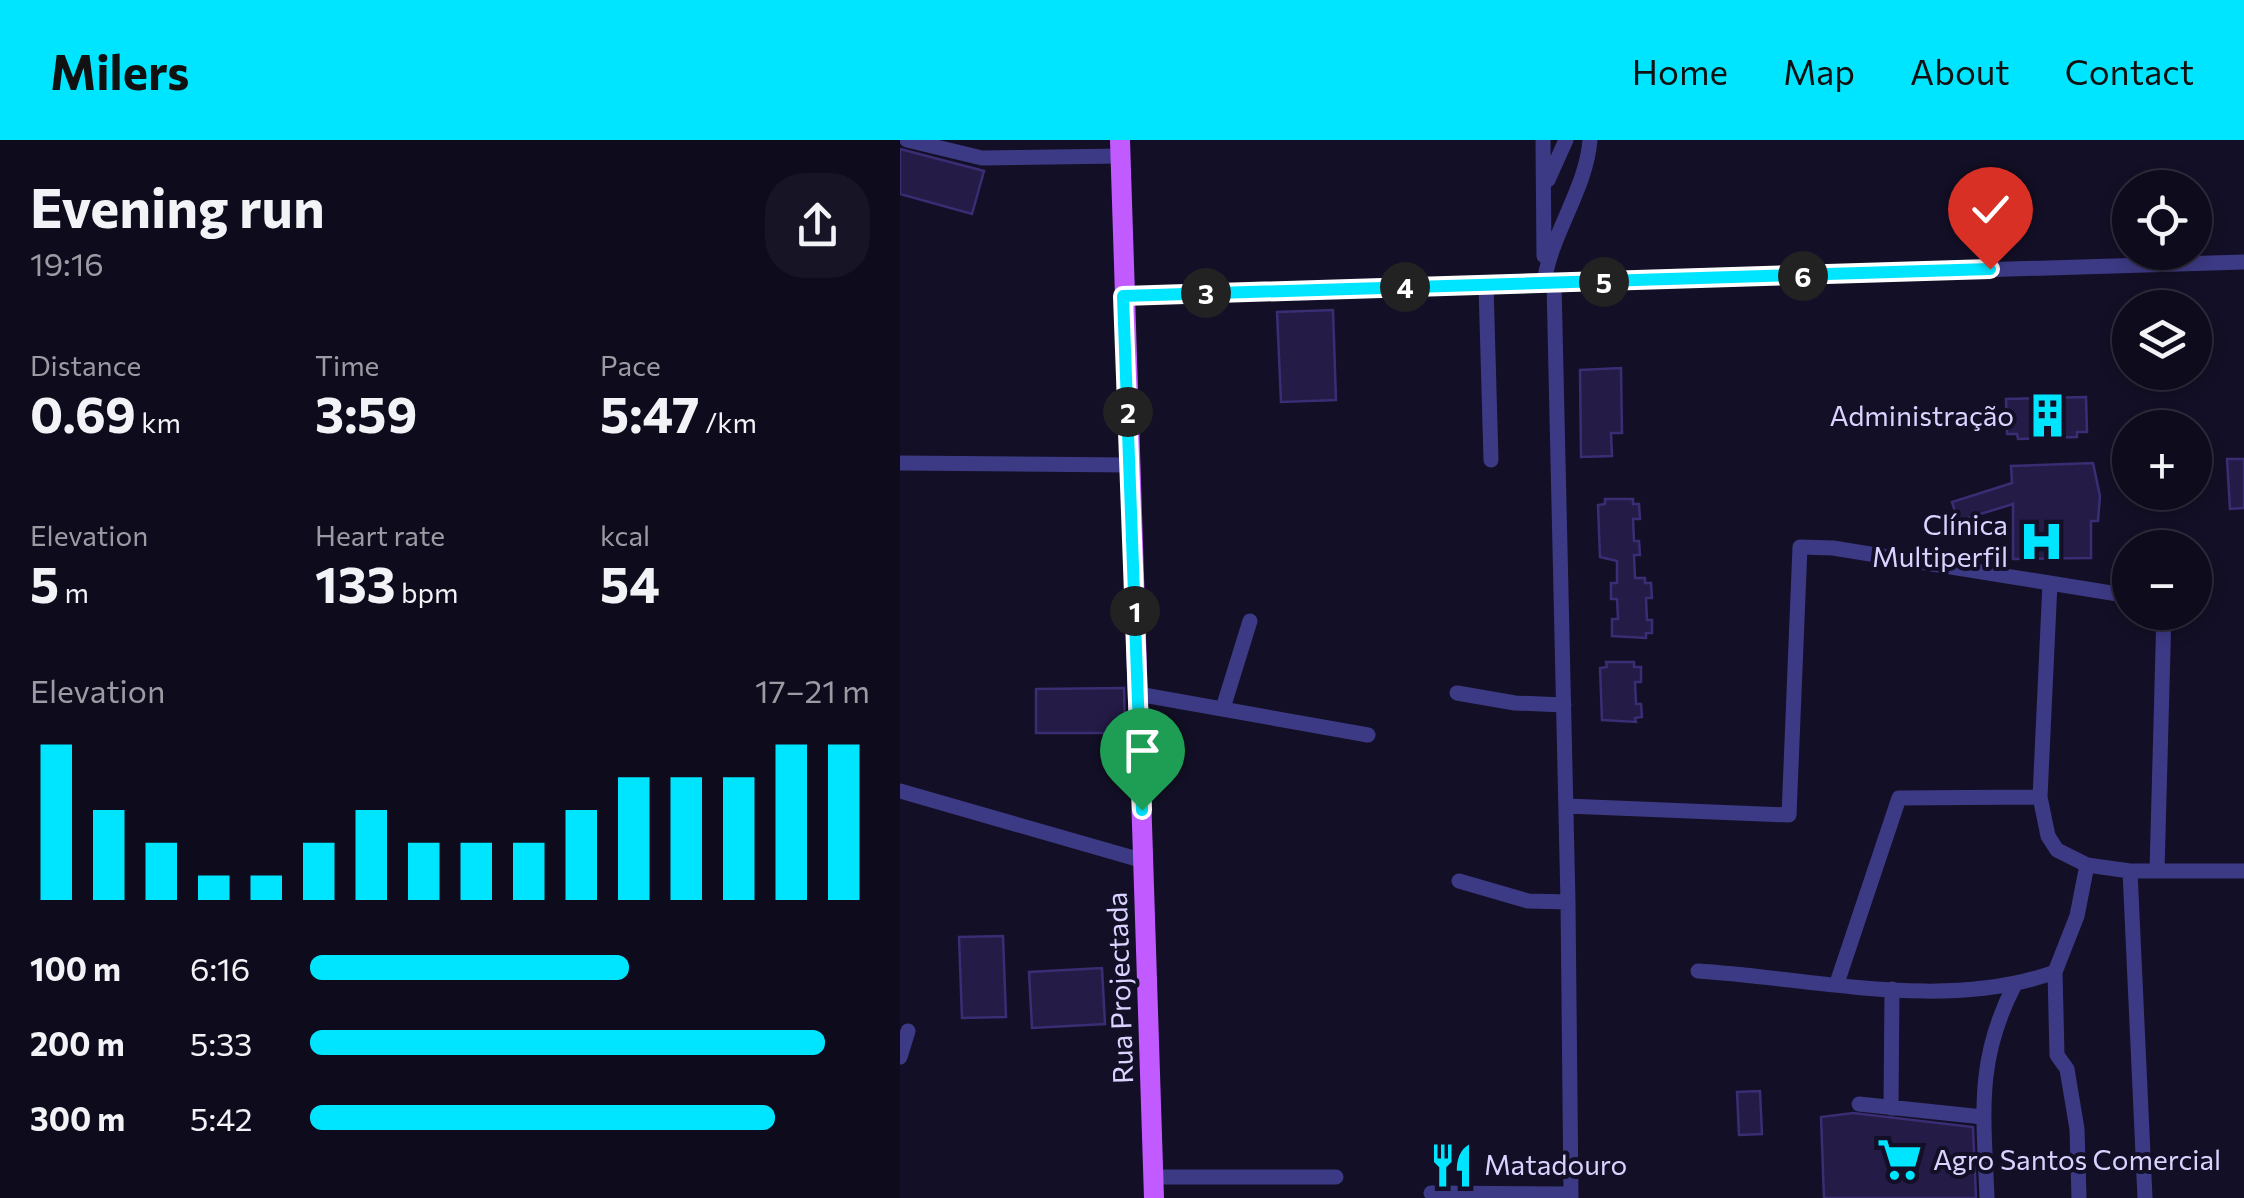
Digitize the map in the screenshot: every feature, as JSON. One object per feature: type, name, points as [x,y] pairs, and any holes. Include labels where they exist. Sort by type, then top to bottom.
[{"type":"main road","name":"Rua Projectada","points":[[1121,148],[1154,1187]]},
{"type":"street","points":[[907,140],[982,158],[1121,148]]},
{"type":"street","points":[[1543,140],[1549,283]]},
{"type":"street","points":[[1544,203],[1552,166],[1566,140]]},
{"type":"street","points":[[1431,1193],[1571,1196],[1564,705],[1548,256],[1582,176],[1591,140]]},
{"type":"street","points":[[1123,296],[2244,262]]},
{"type":"street","points":[[1486,285],[1491,460]]},
{"type":"street","points":[[900,463],[1130,465]]},
{"type":"street","points":[[1566,806],[1788,815],[1800,547],[1832,548],[2112,593]]},
{"type":"street","points":[[2050,583],[2040,797],[2048,836],[2057,850],[2087,865],[2130,871],[2244,871]]},
{"type":"street","points":[[1223,708],[1250,620]]},
{"type":"street","points":[[2157,870],[2164,630]]},
{"type":"street","points":[[1456,693],[1515,704],[1564,705]]},
{"type":"street","points":[[1138,694],[1368,735]]},
{"type":"street","points":[[900,791],[1144,861]]},
{"type":"street","points":[[1836,983],[1899,798],[2040,797]]},
{"type":"street","points":[[2078,1198],[2077,1129],[2067,1069],[2057,1055],[2054,972],[2077,916],[2087,865]]},
{"type":"street","points":[[2130,871],[2145,1198]]},
{"type":"street","points":[[1459,881],[1528,900],[1568,902]]},
{"type":"street","points":[[1698,970],[1892,989],[2014,986],[2054,972]]},
{"type":"street","points":[[1986,1198],[1983,1075],[1994,1027],[2014,986]]},
{"type":"street","points":[[1891,1108],[1892,989]]},
{"type":"street","points":[[900,1057],[908,1031]]},
{"type":"street","points":[[1859,1104],[1983,1116]]},
{"type":"street","points":[[1154,1187],[1336,1178]]},
{"type":"building","points":[[900,149],[984,171],[972,214],[900,194]]},
{"type":"building","points":[[1333,310],[1336,400],[1281,402],[1277,312]]},
{"type":"building","points":[[1621,368],[1622,433],[1611,433],[1612,456],[1581,457],[1580,370]]},
{"type":"building","name":"Administração","points":[[2086,397],[2087,432],[2077,432],[2077,437],[2018,439],[2017,434],[2007,434],[2006,399]]},
{"type":"building","points":[[2227,459],[2244,459],[2244,508],[2230,509]]},
{"type":"building","points":[[2093,463],[2100,496],[2098,521],[2091,521],[2091,558],[2013,559],[2013,504],[1958,521],[1952,502],[2012,483],[2011,466]]},
{"type":"building","points":[[1605,499],[1633,499],[1633,504],[1639,504],[1640,519],[1633,519],[1634,541],[1639,541],[1640,555],[1634,555],[1635,578],[1651,583],[1652,598],[1646,598],[1652,633],[1646,633],[1646,638],[1612,636],[1612,619],[1618,619],[1617,599],[1611,599],[1611,583],[1617,583],[1617,561],[1600,557],[1598,505],[1605,504]]},
{"type":"building","points":[[1606,662],[1634,662],[1634,667],[1641,667],[1641,682],[1635,682],[1636,704],[1641,704],[1642,717],[1635,718],[1636,722],[1602,720],[1600,668],[1607,667]]},
{"type":"building","points":[[1124,688],[1125,733],[1036,733],[1036,689]]},
{"type":"building","points":[[1003,936],[1006,1017],[962,1018],[959,937]]},
{"type":"building","points":[[1102,968],[1105,1024],[1032,1028],[1029,972]]},
{"type":"building","points":[[1760,1091],[1762,1134],[1739,1135],[1737,1092]]},
{"type":"building","name":"Agro Santos Comercial","points":[[1853,1113],[1973,1127],[1976,1198],[1824,1198],[1821,1117]]},
{"type":"place","name":"Administração","points":[[2047,416]]},
{"type":"place","name":"Clínica Multiperfil","points":[[2041,541]]},
{"type":"place","name":"Agro Santos Comercial","points":[[1900,1160]]},
{"type":"place","name":"Matadouro","points":[[1451,1165]]},
{"type":"route","points":[[1142,810],[1123,296],[1990,269]]}]
